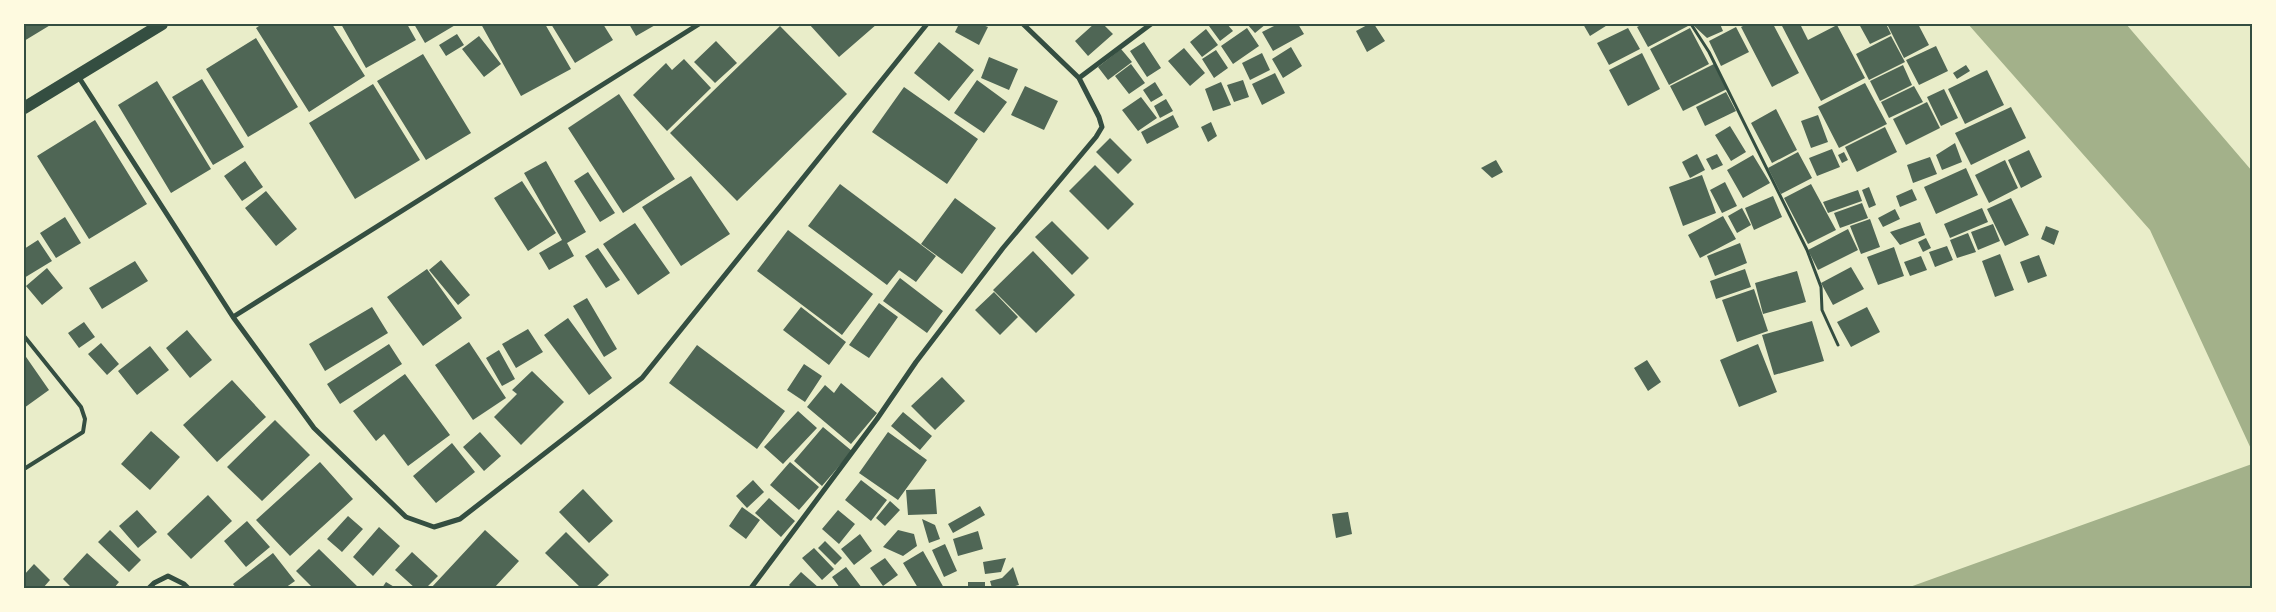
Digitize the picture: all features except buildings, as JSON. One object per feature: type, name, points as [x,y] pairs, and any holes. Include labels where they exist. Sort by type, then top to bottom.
[{"type":"main road","points":[[24,108],[162,24]]},
{"type":"street","points":[[233,317],[699,24]]},
{"type":"street","points":[[78,75],[233,317],[314,428],[406,517],[434,527],[460,519],[642,378],[927,24]]},
{"type":"street","points":[[751,588],[878,420],[921,354],[1002,248],[1096,137],[1102,127],[1099,117],[1079,78],[1022,24]]},
{"type":"street","points":[[1079,78],[1150,24]]},
{"type":"street","points":[[149,588],[154,583],[168,576],[188,588]]},
{"type":"lane","points":[[24,336],[80,407],[85,419],[83,432],[24,469]]},
{"type":"path","points":[[1691,24],[1709,52],[1807,250],[1821,287],[1822,310],[1838,345]]},
{"type":"shaded area","points":[[1968,24],[2126,24],[2252,171],[2252,451],[2150,230]]},
{"type":"shaded area","points":[[2252,464],[2252,588],[1907,588]]}]
